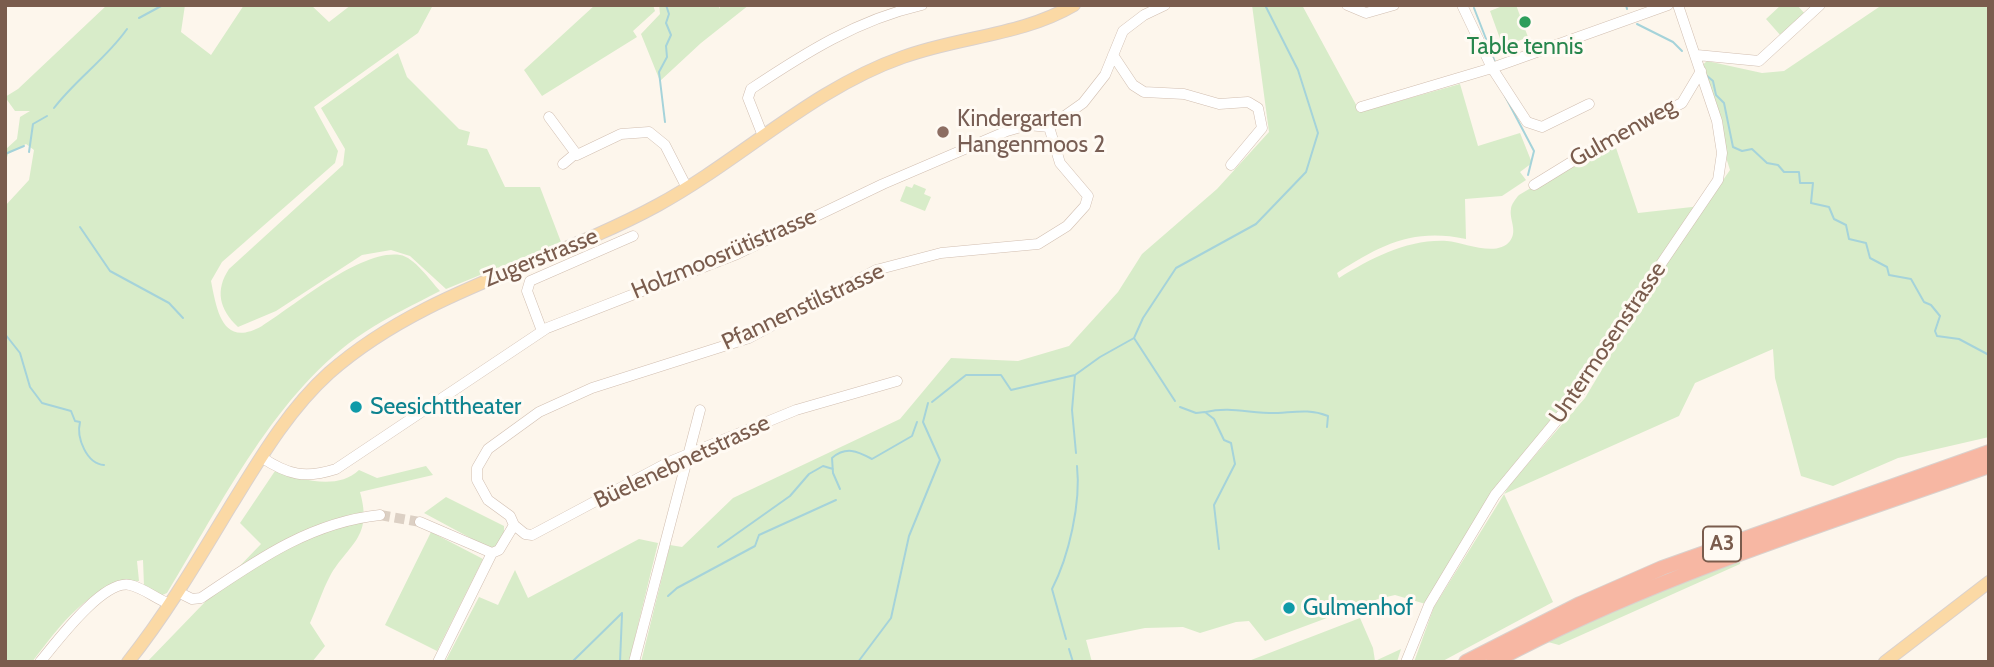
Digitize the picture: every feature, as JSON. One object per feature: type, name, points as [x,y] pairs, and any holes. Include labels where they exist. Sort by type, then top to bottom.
[{"type":"highway","name":"A3","points":[[1466,662],[1569,609],[1661,568],[1758,531],[1989,452]]},
{"type":"highway","name":"A3","points":[[1493,662],[1591,613],[1699,567],[1989,466]]},
{"type":"main road","name":"Zugerstrasse","points":[[128,662],[178,592],[261,457],[309,393],[368,341],[430,306],[611,229],[687,188],[834,88],[894,60],[1048,19],[1074,5]]},
{"type":"main road","points":[[1885,662],[1989,582]]},
{"type":"street","points":[[763,136],[755,123],[748,98],[751,89],[807,51],[842,33],[922,5]]},
{"type":"street","points":[[1049,127],[1092,94],[1105,75],[1117,41],[1131,24],[1165,5]]},
{"type":"street","points":[[1347,5],[1366,13],[1394,5]]},
{"type":"street","points":[[1462,5],[1492,68],[1527,122],[1542,127],[1589,104]]},
{"type":"street","points":[[1360,107],[1492,68],[1668,5]]},
{"type":"street","name":"Untermosenstrasse","points":[[1406,662],[1429,605],[1495,495],[1577,396],[1644,289],[1718,180],[1722,153],[1717,121],[1678,5]]},
{"type":"street","points":[[1697,55],[1759,61],[1819,5]]},
{"type":"street","points":[[1113,55],[1133,85],[1144,92],[1184,94],[1219,104],[1248,103],[1258,108],[1262,128],[1231,165]]},
{"type":"street","name":"Gulmenweg","points":[[1534,185],[1604,142],[1682,103],[1701,71]]},
{"type":"street","points":[[549,117],[575,154],[581,155],[621,134],[649,132],[665,145],[687,188]]},
{"type":"street","name":"Holzmoosrütistrasse","points":[[261,457],[282,470],[312,477],[336,469],[542,331],[737,254],[883,184],[1007,131],[1028,125],[1049,127]]},
{"type":"street","name":"Pfannenstilstrasse","points":[[514,525],[510,516],[481,490],[477,468],[488,449],[548,407],[592,388],[749,338],[876,270],[941,253],[1024,248],[1057,235],[1078,216],[1088,195],[1060,163],[1049,127]]},
{"type":"street","points":[[563,164],[575,154]]},
{"type":"street","points":[[542,331],[527,291],[530,281],[634,236]]},
{"type":"street","name":"Büelenebnetstrasse","points":[[514,525],[525,534],[531,535],[669,462],[690,456],[796,410],[897,382]]},
{"type":"street","points":[[634,662],[700,410]]},
{"type":"street","points":[[178,592],[192,599],[201,598],[260,558],[288,543],[329,525],[380,515]]},
{"type":"street","points":[[419,522],[492,553]]},
{"type":"street","points":[[438,662],[492,553],[499,550],[514,525]]},
{"type":"street","points":[[40,662],[81,613],[119,586],[129,584],[170,604]]},
{"type":"green space","points":[[107,5],[185,5],[181,32],[211,55],[244,5],[311,5],[329,22],[351,5],[433,5],[418,33],[314,107],[338,151],[335,163],[222,262],[211,281],[219,315],[230,330],[238,333],[249,332],[262,326],[328,281],[366,261],[384,256],[400,255],[411,260],[440,291],[365,332],[333,356],[305,384],[253,451],[167,593],[160,596],[144,586],[143,560],[137,561],[139,581],[121,583],[91,598],[65,621],[32,662],[5,662],[5,206],[29,180],[34,150],[26,144],[8,154],[5,164],[5,150],[17,139],[20,117],[30,111],[15,111],[5,97],[18,89]]},
{"type":"green space","points":[[595,5],[653,5],[655,11],[633,31],[637,37],[542,96],[524,70]]},
{"type":"green space","points":[[659,5],[718,5],[720,9],[720,5],[749,5],[701,43],[660,81],[641,34],[660,14]]},
{"type":"green space","points":[[1252,5],[1302,5],[1360,112],[1460,84],[1478,146],[1520,133],[1532,163],[1520,172],[1526,180],[1502,196],[1465,199],[1466,239],[1429,236],[1398,241],[1368,254],[1337,273],[1339,278],[1390,251],[1418,243],[1447,241],[1489,249],[1504,246],[1512,237],[1511,207],[1519,195],[1613,139],[1638,213],[1701,206],[1577,396],[1495,495],[1429,605],[1395,595],[1265,641],[1249,621],[1236,622],[1200,633],[1183,627],[1145,628],[1086,640],[1092,662],[641,662],[670,545],[682,547],[733,498],[900,419],[951,358],[1018,361],[1069,346],[1118,292],[1142,254],[1217,189],[1269,132]]},
{"type":"green space","points":[[1505,5],[1516,5],[1528,37],[1503,47],[1490,11]]},
{"type":"green space","points":[[1781,5],[1797,5],[1806,15],[1781,36],[1766,19]]},
{"type":"green space","points":[[1882,5],[1989,5],[1989,437],[1898,458],[1833,486],[1801,476],[1775,378],[1773,349],[1695,383],[1679,416],[1504,494],[1585,398],[1661,270],[1730,170],[1698,69],[1707,61],[1762,73],[1784,71]]},
{"type":"green space","points":[[398,53],[407,77],[459,129],[470,132],[467,145],[487,149],[505,187],[540,187],[561,242],[446,289],[410,256],[391,250],[362,255],[276,311],[238,327],[227,313],[221,299],[222,284],[229,269],[343,165],[345,149],[321,108]]},
{"type":"green space","points":[[914,184],[926,189],[924,194],[931,197],[925,211],[900,201],[906,186],[912,188]]},
{"type":"green space","points":[[426,466],[433,475],[360,492],[363,507],[361,530],[330,576],[310,623],[325,646],[312,662],[147,662],[261,544],[240,523],[275,471],[307,480],[329,482],[350,476],[359,470],[377,478]]},
{"type":"green space","points":[[1504,494],[1553,602],[1441,662],[1414,662],[1434,607]]},
{"type":"green space","points":[[446,497],[504,526],[504,538],[495,547],[489,548],[424,513]]},
{"type":"green space","points":[[431,532],[483,559],[437,651],[385,625]]},
{"type":"green space","points":[[639,539],[658,543],[629,662],[445,662],[479,597],[498,605],[515,570],[528,598]]},
{"type":"green space","points":[[1741,558],[1740,564],[1559,645],[1548,642],[1637,599]]},
{"type":"green space","points":[[1360,618],[1373,648],[1375,661],[1401,649],[1397,662],[1246,662]]},
{"type":"waterway","points":[[139,18],[163,5]]},
{"type":"waterway","points":[[665,122],[659,72],[667,57],[666,46],[671,35],[666,23],[669,14],[666,5]]},
{"type":"waterway","points":[[932,402],[966,375],[1001,375],[1011,390],[1075,375],[1134,338],[1143,318],[1176,268],[1256,224],[1306,172],[1318,133],[1298,70],[1265,5]]},
{"type":"waterway","points":[[1626,5],[1627,9]]},
{"type":"waterway","points":[[1474,8],[1495,62]]},
{"type":"waterway","points":[[1637,24],[1673,42],[1682,51]]},
{"type":"waterway","points":[[54,108],[127,29]]},
{"type":"waterway","points":[[1706,75],[1713,81],[1716,95],[1724,103],[1733,147],[1742,151],[1752,149],[1767,163],[1778,165],[1784,172],[1799,172],[1800,183],[1813,183],[1811,203],[1829,207],[1834,219],[1846,225],[1849,239],[1866,243],[1870,258],[1887,267],[1889,275],[1911,279],[1924,302],[1931,305],[1940,316],[1935,331],[1937,336],[1959,339],[1989,355]]},
{"type":"waterway","points":[[1505,96],[1534,151],[1528,175]]},
{"type":"waterway","points":[[29,152],[33,124],[47,116]]},
{"type":"waterway","points":[[5,154],[24,146]]},
{"type":"waterway","points":[[80,227],[110,271],[169,303],[183,318]]},
{"type":"waterway","points":[[5,334],[20,353],[30,387],[42,403],[71,411],[75,421],[80,422],[84,449],[93,460],[104,465]]},
{"type":"waterway","points":[[1134,338],[1175,401]]},
{"type":"waterway","points":[[1075,375],[1072,410],[1076,453]]},
{"type":"waterway","points":[[858,662],[891,618],[909,536],[940,460],[923,422],[928,403]]},
{"type":"waterway","points":[[1180,407],[1196,413],[1205,412],[1214,419],[1224,440],[1231,443],[1235,464],[1214,505],[1219,549]]},
{"type":"waterway","points":[[1206,412],[1315,412],[1328,416],[1327,427]]},
{"type":"waterway","points":[[840,489],[833,473],[832,458],[842,452],[852,451],[872,459],[912,436],[917,422]]},
{"type":"waterway","points":[[718,547],[790,496],[809,474],[823,466],[833,469]]},
{"type":"waterway","points":[[1066,639],[1052,589],[1064,561],[1072,529],[1077,496],[1077,466]]},
{"type":"waterway","points":[[668,596],[677,588],[755,546],[759,535],[836,500]]},
{"type":"waterway","points":[[572,662],[622,613]]},
{"type":"waterway","points":[[620,662],[622,614]]},
{"type":"waterway","points":[[1069,649],[1073,662]]},
{"type":"tunnel","points":[[380,515],[420,522]]},
{"type":"place","name":"Table tennis","points":[[1525,22]]},
{"type":"place","name":"Kindergarten Hangenmoos 2","points":[[943,132]]},
{"type":"place","name":"Seesichttheater","points":[[356,407]]},
{"type":"place","name":"Gulmenhof","points":[[1289,608]]}]
